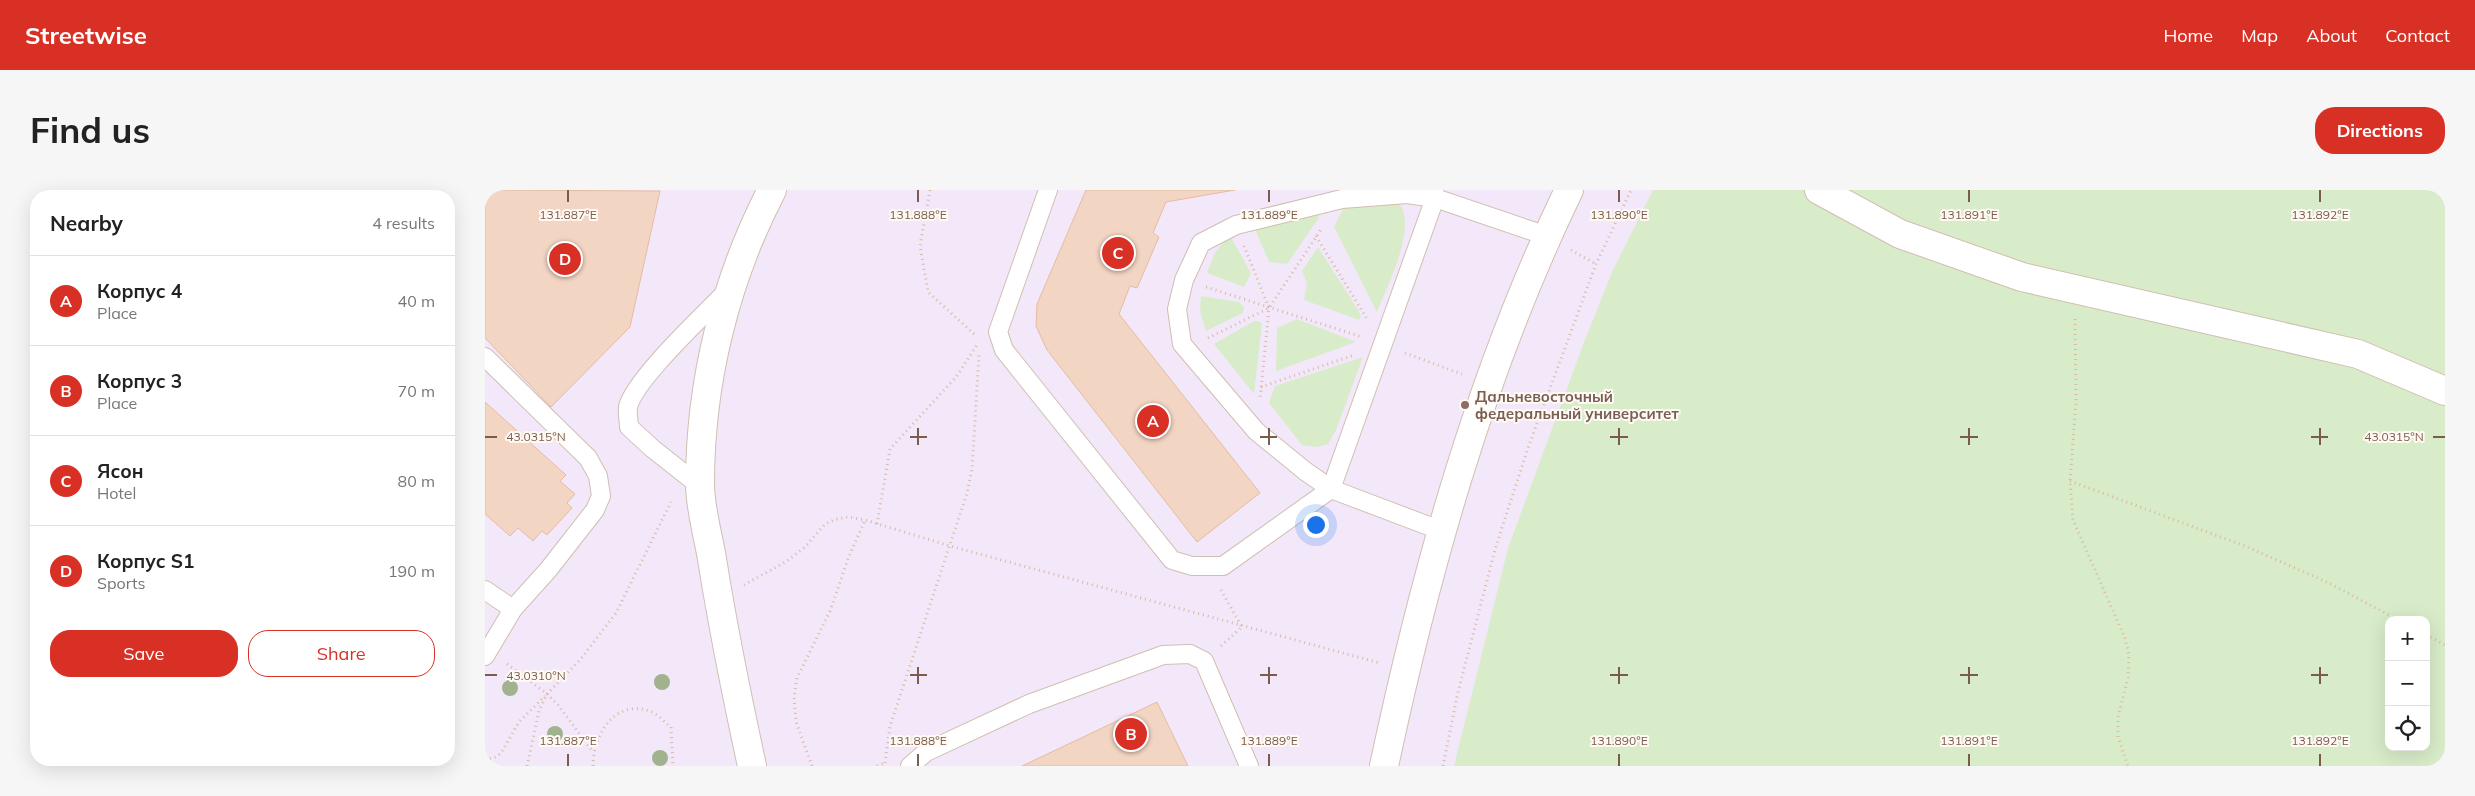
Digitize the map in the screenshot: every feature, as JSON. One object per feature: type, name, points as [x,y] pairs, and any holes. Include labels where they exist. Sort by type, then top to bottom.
[{"type":"street","points":[[752,766],[723,632],[718,599],[691,480],[709,378],[730,288],[753,225],[772,190]]},
{"type":"street","points":[[1384,766],[1405,670],[1442,531],[1469,440],[1488,384],[1547,236],[1569,190]]},
{"type":"street","points":[[1819,190],[1900,234],[2023,277],[2358,354],[2445,391]]},
{"type":"lane","points":[[1049,190],[998,332],[1004,350],[1172,560],[1192,566],[1223,566],[1331,489],[1434,194]]},
{"type":"lane","points":[[1442,531],[1331,489],[1305,471],[1256,431],[1185,350],[1177,309],[1183,280],[1201,243],[1236,225],[1341,199],[1434,194],[1547,236]]},
{"type":"lane","points":[[691,480],[629,426],[628,408],[633,396],[665,354],[730,288]]},
{"type":"lane","points":[[485,357],[588,458],[598,476],[601,496],[582,529],[513,609],[487,653]]},
{"type":"lane","points":[[485,590],[513,609]]},
{"type":"lane","points":[[910,766],[926,752],[1029,704],[1163,655],[1189,654],[1204,661],[1249,766]]},
{"type":"path","points":[[930,190],[920,246],[928,292],[980,339]]},
{"type":"path","points":[[1443,766],[1458,692],[1491,564],[1527,448],[1596,264],[1631,190]]},
{"type":"path","points":[[1256,431],[1269,308],[1341,199]]},
{"type":"path","points":[[1236,225],[1269,308]]},
{"type":"path","points":[[1316,236],[1383,344]]},
{"type":"path","points":[[1183,280],[1383,344],[1488,384]]},
{"type":"path","points":[[2075,290],[2076,401],[2070,481],[2073,520],[2125,638],[2129,655],[2128,678],[2118,717],[2118,737],[2128,766]]},
{"type":"path","points":[[1185,350],[1269,308]]},
{"type":"path","points":[[877,524],[890,449],[955,377],[980,339]]},
{"type":"path","points":[[877,766],[885,764],[890,726],[967,493],[972,468],[980,339]]},
{"type":"path","points":[[1261,387],[1383,344]]},
{"type":"path","points":[[485,760],[496,757],[501,753],[519,722],[580,660],[616,613],[674,497],[691,480]]},
{"type":"path","points":[[2070,481],[2245,546],[2329,583],[2391,616]]},
{"type":"path","points":[[718,599],[787,561],[805,547],[825,524],[836,519],[848,517],[865,520],[950,546],[1242,627],[1405,670]]},
{"type":"path","points":[[812,766],[796,722],[794,697],[797,678],[830,611],[848,559],[865,520]]},
{"type":"path","points":[[1207,566],[1242,627]]},
{"type":"path","points":[[1204,661],[1242,627]]},
{"type":"path","points":[[2430,637],[2445,645]]},
{"type":"path","points":[[487,653],[547,694],[593,752]]},
{"type":"path","points":[[527,766],[539,711],[547,694]]},
{"type":"path","points":[[593,766],[593,752],[605,724],[620,712],[637,710],[653,712],[671,727],[673,766]]},
{"type":"shaded area","name":"Дальневосточный федеральный университет","points":[[485,190],[2445,190],[2445,766],[485,766]]},
{"type":"green space","points":[[1653,190],[2445,190],[2445,766],[1454,766],[1508,548],[1612,272]]},
{"type":"green space","points":[[1398,202],[1404,212],[1403,240],[1394,272],[1377,312],[1334,227],[1344,207]]},
{"type":"green space","points":[[1322,209],[1318,219],[1287,264],[1269,262],[1254,227]]},
{"type":"green space","points":[[1229,234],[1251,273],[1244,287],[1207,273],[1215,253]]},
{"type":"green space","points":[[1318,247],[1358,310],[1361,316],[1359,320],[1304,300],[1307,283],[1302,271]]},
{"type":"green space","points":[[1201,296],[1239,302],[1244,307],[1243,313],[1206,331],[1200,311]]},
{"type":"green space","points":[[1297,319],[1356,342],[1276,371],[1277,328]]},
{"type":"green space","points":[[1254,321],[1259,321],[1262,324],[1254,394],[1214,344]]},
{"type":"green space","points":[[1363,357],[1336,430],[1328,444],[1317,447],[1302,445],[1269,403],[1275,386]]},
{"type":"building","points":[[485,190],[660,191],[630,327],[551,407],[485,338]]},
{"type":"building","points":[[1086,190],[1235,190],[1166,202],[1153,233],[1159,237],[1137,288],[1130,286],[1119,314],[1260,493],[1197,542],[1047,350],[1036,326],[1037,304]]},
{"type":"building","points":[[485,402],[566,475],[560,481],[575,494],[567,503],[572,508],[547,535],[542,531],[533,541],[518,528],[510,536],[485,514]]},
{"type":"building","points":[[1157,702],[1188,766],[1022,766]]},
{"type":"place","name":"Ясон","points":[[1118,253]]},
{"type":"place","name":"Корпус S1","points":[[565,259]]},
{"type":"place","name":"Дальневосточный федеральный университет","points":[[1465,405]]},
{"type":"place","name":"Корпус 4","points":[[1153,421]]},
{"type":"place","name":"Корпус 3","points":[[1131,734]]}]
